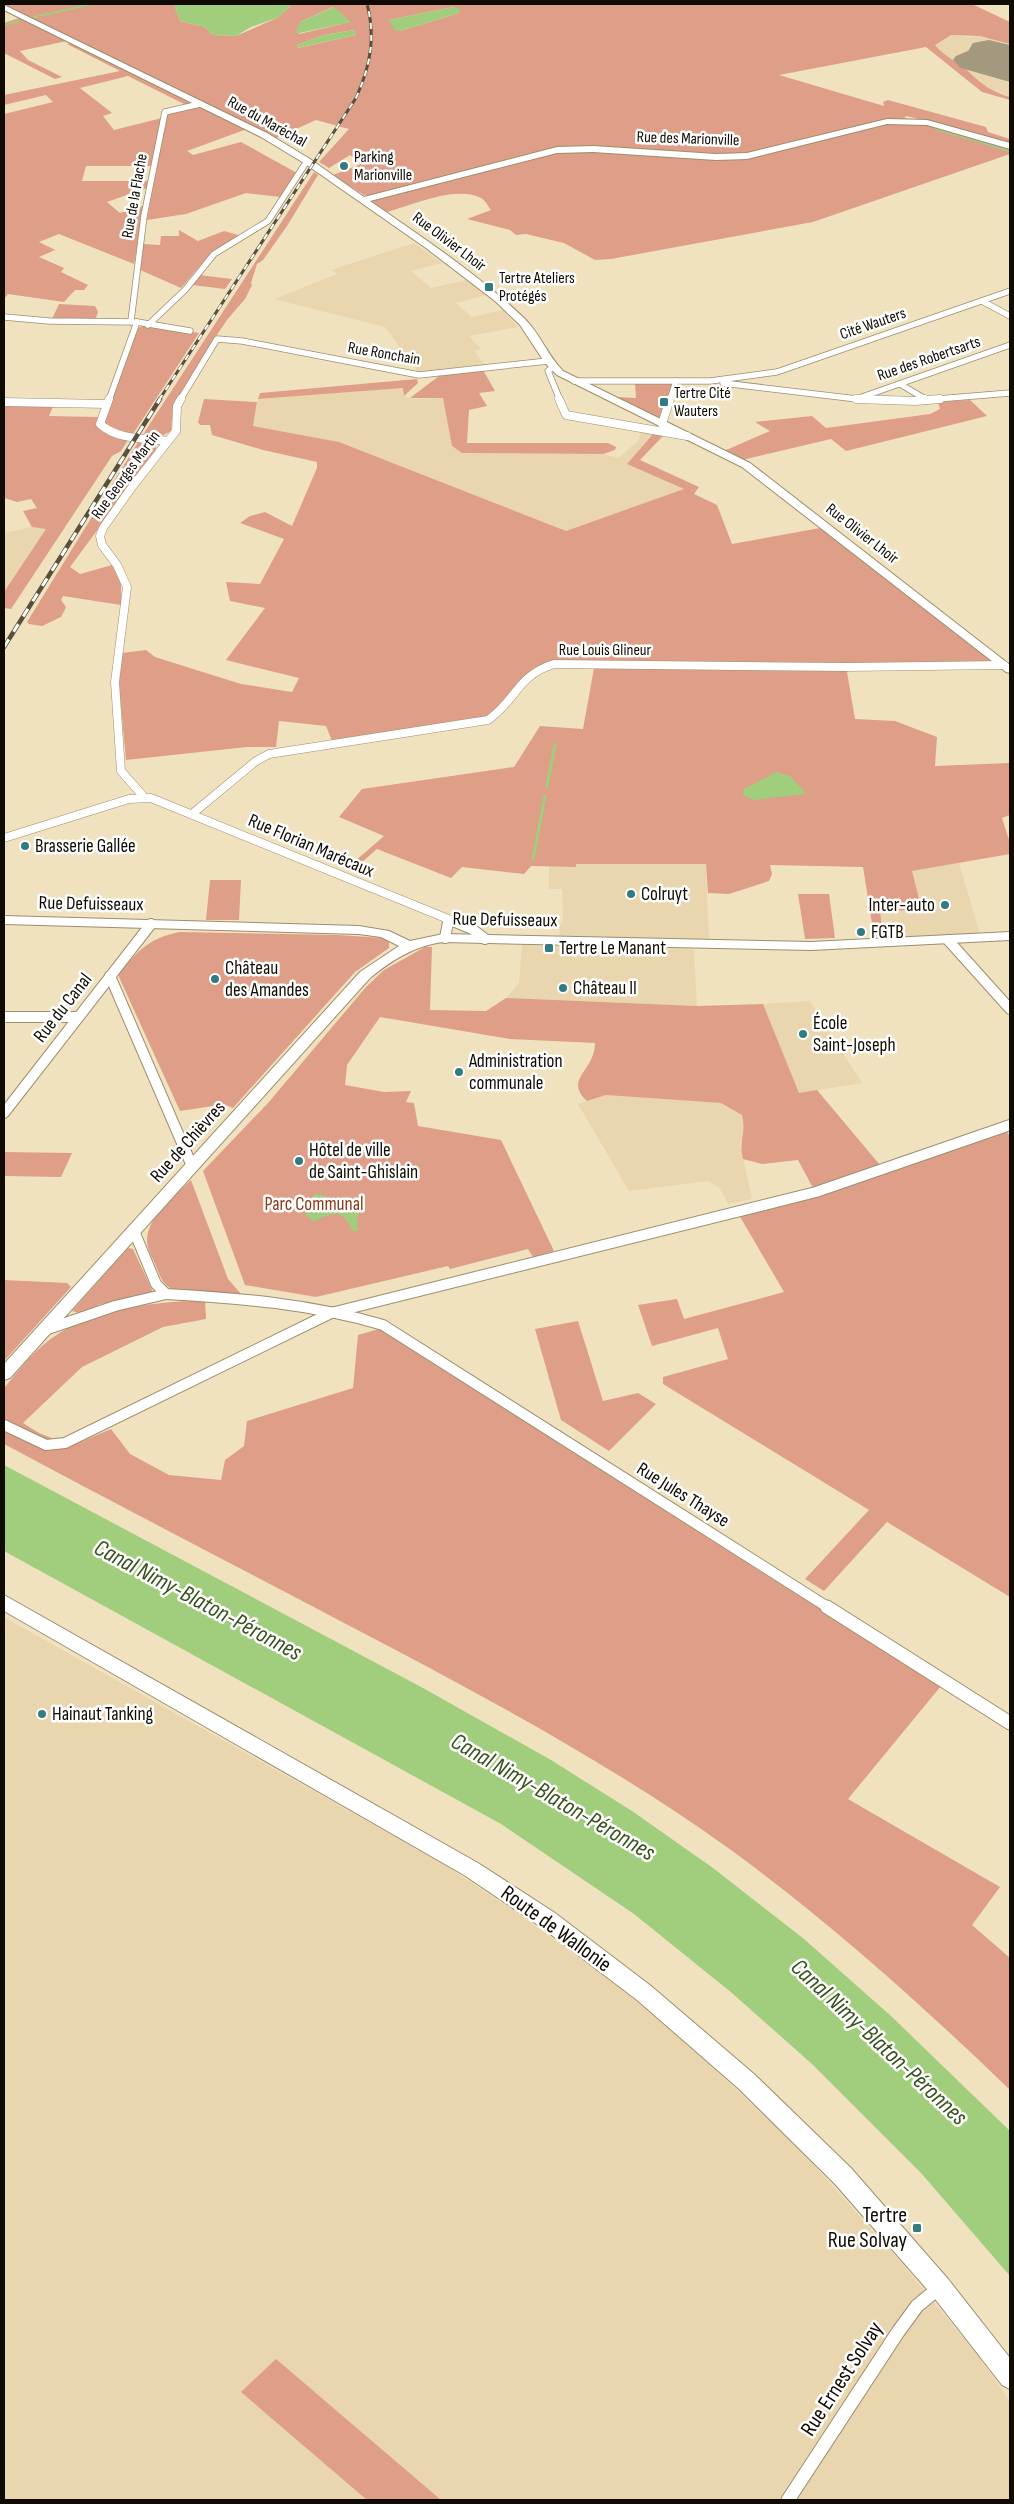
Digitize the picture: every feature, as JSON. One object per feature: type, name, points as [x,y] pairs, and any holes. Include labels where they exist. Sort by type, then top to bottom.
[{"type":"main road","name":"Route de Wallonie","points":[[4,1602],[471,1869],[548,1920],[644,1992],[785,2117],[856,2190],[940,2287],[1010,2377]]},
{"type":"street","name":"Rue du Maréchal","points":[[4,7],[264,135],[307,161],[268,221],[260,228],[214,254],[185,290],[148,325]]},
{"type":"street","name":"Rue de la Flache","points":[[134,322],[134,280],[154,161],[165,112],[200,104]]},
{"type":"street","name":"Rue des Marionville","points":[[363,200],[557,150],[593,149],[716,157],[748,156],[887,121],[927,123],[1010,146]]},
{"type":"street","name":"Rue Olivier Lhoir","points":[[307,161],[429,246],[516,314],[551,364],[574,381],[746,465],[1007,667]]},
{"type":"street","name":"Cité Wauters","points":[[574,381],[710,381],[772,373],[1010,292]]},
{"type":"street","points":[[982,301],[1010,316]]},
{"type":"street","points":[[4,317],[134,322],[190,331]]},
{"type":"street","points":[[134,322],[100,424],[103,428],[113,433],[168,441]]},
{"type":"street","name":"Rue Ronchain","points":[[217,339],[242,341],[419,375],[551,364]]},
{"type":"street","name":"Rue Georges Martin","points":[[127,780],[121,771],[115,682],[127,587],[118,566],[102,545],[100,536],[132,486],[177,428],[177,406],[217,339]]},
{"type":"street","name":"Rue des Robertsarts","points":[[857,399],[1010,345]]},
{"type":"street","name":"Rue Olivier Lhoir","points":[[551,364],[548,371],[566,415],[687,436]]},
{"type":"street","points":[[772,373],[774,390]]},
{"type":"street","points":[[662,424],[676,381]]},
{"type":"street","name":"Cité Wauters","points":[[710,381],[857,399],[928,400],[1010,393]]},
{"type":"street","points":[[900,384],[928,400]]},
{"type":"street","points":[[4,402],[107,404]]},
{"type":"street","name":"Rue Louis Glineur","points":[[192,814],[256,761],[269,754],[488,720],[498,713],[526,676],[539,668],[554,664],[1007,667]]},
{"type":"street","name":"Rue Florian Marécaux","points":[[127,780],[144,797],[158,800],[472,929],[485,939]]},
{"type":"street","points":[[4,838],[129,799],[144,797]]},
{"type":"street","name":"Rue Defuisseaux","points":[[4,920],[334,929],[386,933],[394,935],[409,946],[424,940],[444,938],[811,946],[1010,936]]},
{"type":"street","points":[[386,933],[444,938],[448,920]]},
{"type":"street","name":"Rue du Canal","points":[[4,1113],[151,924]]},
{"type":"street","points":[[948,940],[1010,1010]]},
{"type":"street","name":"Rue de Chièvres","points":[[4,1374],[365,975],[385,960],[409,946]]},
{"type":"street","points":[[110,976],[192,1166]]},
{"type":"street","points":[[4,1017],[78,1017]]},
{"type":"street","points":[[4,1425],[46,1445],[64,1443],[331,1313],[816,1192],[1010,1126]]},
{"type":"street","points":[[134,1231],[156,1284],[166,1294]]},
{"type":"street","name":"Rue Jules Thayse","points":[[44,1330],[115,1306],[166,1294],[248,1299],[367,1319],[383,1325],[1010,1723]]},
{"type":"street","name":"Rue Ernest Solvay","points":[[788,2500],[898,2332],[917,2306],[940,2287]]},
{"type":"shaded area","points":[[951,35],[980,36],[1010,44],[1010,97],[990,89],[941,53],[935,45]]},
{"type":"shaded area","points":[[414,243],[442,263],[411,271],[431,288],[466,280],[486,295],[456,303],[472,317],[503,310],[518,327],[469,336],[481,349],[474,350],[485,365],[427,372],[417,371],[385,327],[274,299],[337,274],[331,270]]},
{"type":"shaded area","points":[[403,388],[404,396],[413,399],[443,398],[452,446],[462,453],[603,454],[618,458],[639,440],[641,431],[654,433],[627,464],[685,489],[566,531],[339,442],[253,426],[258,399]]},
{"type":"shaded area","points":[[32,527],[47,529],[4,592],[4,533]]},
{"type":"shaded area","points":[[959,863],[980,934],[884,939],[880,911],[922,909],[912,871]]},
{"type":"shaded area","points":[[576,864],[706,864],[709,941],[559,936],[560,924],[563,923],[562,889],[549,889],[549,866],[576,867]]},
{"type":"shaded area","points":[[522,945],[694,949],[697,1006],[506,998],[519,983]]},
{"type":"shaded area","name":"École Saint-Joseph","points":[[810,1001],[862,1083],[799,1093],[763,1004]]},
{"type":"shaded area","points":[[606,1095],[721,1103],[742,1115],[746,1130],[740,1144],[752,1199],[728,1204],[719,1187],[708,1181],[629,1191],[578,1104]]},
{"type":"shaded area","points":[[4,1617],[445,1865],[526,1919],[629,1995],[710,2065],[801,2151],[899,2260],[976,2353],[1010,2401],[1010,2500],[4,2500]]},
{"type":"green space","points":[[4,4],[174,4],[180,21],[205,27],[213,35],[236,36],[277,18],[293,4],[972,4],[1010,22],[1010,44],[980,36],[951,35],[935,45],[983,84],[993,91],[1010,97],[1010,100],[982,92],[926,47],[779,75],[884,106],[883,102],[888,100],[986,127],[988,132],[1010,139],[1010,144],[907,116],[904,118],[1010,149],[1010,154],[813,222],[611,259],[595,260],[564,243],[526,234],[516,235],[510,230],[467,219],[491,210],[482,199],[471,195],[447,195],[387,212],[372,202],[375,199],[371,195],[364,195],[333,175],[361,164],[350,155],[329,168],[319,162],[349,129],[316,120],[274,139]],"holes":[[[333,7],[350,22],[299,34],[300,22]],[[453,7],[459,13],[400,31],[389,20]],[[354,30],[356,35],[298,48],[297,45],[324,35]]]},
{"type":"green space","points":[[22,17],[67,41],[20,51],[28,60],[62,77],[55,79],[4,53],[4,23]]},
{"type":"green space","points":[[72,43],[194,103],[186,105],[128,76],[80,88],[112,113],[103,116],[114,130],[162,118],[151,166],[86,166],[82,181],[148,181],[147,188],[107,202],[120,213],[145,205],[134,264],[59,234],[39,242],[55,250],[39,257],[64,268],[61,272],[88,285],[84,290],[75,290],[64,302],[8,294],[4,299],[4,114],[53,102],[46,95],[4,105],[4,95],[120,71],[67,44]]},
{"type":"green space","points":[[199,105],[247,129],[187,151],[193,155],[241,142],[297,173],[281,197],[246,193],[186,214],[147,220],[167,112]]},
{"type":"green space","points":[[314,172],[318,175],[287,226],[263,260],[257,264],[252,285],[245,299],[214,339],[173,407],[171,431],[160,437],[142,436]]},
{"type":"green space","points":[[179,230],[198,241],[224,231],[242,236],[210,254],[181,288],[138,269],[143,244],[160,245],[161,236],[179,236]]},
{"type":"green space","points":[[199,275],[232,279],[225,289],[192,285]]},
{"type":"green space","points":[[59,304],[95,306],[98,312],[96,318],[52,319]]},
{"type":"green space","points":[[146,325],[199,333],[133,434],[115,431],[103,423],[137,328]]},
{"type":"green space","points":[[483,370],[495,391],[479,393],[487,406],[469,410],[467,443],[608,443],[616,447],[615,450],[603,454],[462,453],[452,446],[443,398],[410,398],[439,376]]},
{"type":"green space","points":[[417,379],[418,383],[404,396],[403,388],[258,399],[260,393]]},
{"type":"green space","points":[[635,383],[672,383],[662,416],[659,418],[616,397],[636,398]]},
{"type":"green space","points":[[204,399],[257,402],[253,426],[339,442],[566,531],[684,489],[627,464],[654,433],[664,435],[640,460],[699,487],[694,494],[717,505],[732,544],[820,528],[995,664],[846,666],[855,719],[895,721],[937,737],[935,766],[1010,763],[1010,815],[1002,818],[1010,843],[1010,854],[912,871],[922,910],[880,911],[883,935],[874,936],[863,867],[770,865],[772,874],[769,881],[729,894],[708,893],[706,864],[576,864],[576,867],[531,866],[524,874],[462,867],[451,878],[377,849],[352,871],[346,869],[384,836],[339,817],[362,789],[514,767],[540,726],[583,729],[594,668],[545,665],[534,668],[517,683],[495,712],[480,720],[332,741],[326,726],[279,721],[276,747],[247,747],[126,760],[119,684],[122,653],[146,650],[155,657],[241,684],[292,692],[299,678],[226,660],[265,608],[230,601],[226,582],[260,584],[284,539],[240,523],[250,516],[265,512],[292,526],[317,468],[317,462],[263,450],[212,435],[210,425],[200,425],[198,422]]},
{"type":"green space","points":[[970,400],[987,416],[846,451],[831,439],[742,460],[724,451],[770,431],[755,422],[812,416],[826,428],[930,414],[940,409],[938,402]]},
{"type":"green space","points":[[4,403],[54,404],[49,416],[98,417],[96,424],[100,429],[130,437],[121,451],[112,456],[11,609],[4,608],[4,592],[46,529],[32,527],[23,511],[37,508],[31,499],[17,502],[4,498]]},
{"type":"green space","points":[[140,439],[156,447],[156,451],[70,567],[80,574],[112,565],[121,584],[121,605],[63,596],[61,600],[66,607],[61,617],[42,626],[29,624],[27,622]]},
{"type":"green space","points":[[210,880],[241,880],[239,920],[206,920]]},
{"type":"green space","points":[[798,894],[829,894],[835,938],[805,939]]},
{"type":"green space","points":[[180,932],[338,935],[383,938],[389,941],[389,948],[355,972],[233,1108],[221,1103],[217,1108],[213,1106],[180,1111],[119,977],[119,973],[145,946],[160,938]]},
{"type":"green space","name":"Parc Communal","points":[[425,947],[432,947],[430,1010],[486,1011],[506,998],[697,1006],[763,1004],[799,1093],[817,1090],[880,1165],[813,1188],[798,1160],[762,1164],[743,1159],[741,1146],[744,1128],[742,1115],[721,1103],[606,1095],[587,1101],[580,1093],[578,1087],[579,1080],[594,1053],[595,1043],[510,1039],[380,1017],[347,1065],[345,1085],[384,1092],[411,1091],[406,1102],[414,1103],[418,1126],[501,1140],[554,1251],[533,1257],[528,1249],[450,1269],[448,1266],[316,1297],[245,1285],[203,1171],[268,1103],[366,987],[384,970]]},
{"type":"green space","points":[[1005,1130],[1010,1136],[1010,1597],[887,1522],[824,1591],[805,1579],[869,1510],[663,1384],[663,1377],[728,1359],[718,1328],[652,1346],[638,1305],[677,1299],[684,1319],[784,1292],[739,1215]]},
{"type":"green space","points":[[4,1152],[72,1153],[61,1177],[4,1176]]},
{"type":"green space","points":[[191,1180],[228,1279],[241,1294],[177,1291],[163,1282],[148,1247],[148,1232],[163,1207]]},
{"type":"green space","points":[[128,1248],[133,1249],[153,1292],[101,1304],[79,1313],[72,1311]]},
{"type":"green space","points":[[4,1280],[67,1283],[71,1287],[4,1361]]},
{"type":"green space","points":[[205,1300],[206,1319],[163,1327],[82,1367],[23,1423],[39,1433],[71,1446],[111,1429],[130,1454],[169,1475],[221,1480],[225,1460],[244,1446],[247,1421],[353,1388],[358,1335],[379,1329],[941,1686],[848,1799],[1000,1887],[972,1925],[1010,1958],[1010,2090],[909,1996],[840,1936],[768,1878],[685,1818],[591,1758],[445,1676],[4,1444],[4,1388],[42,1346],[60,1333],[99,1315],[119,1310],[162,1303]]},
{"type":"green space","points":[[578,1321],[603,1401],[638,1393],[656,1404],[609,1451],[561,1420],[535,1329]]},
{"type":"green space","points":[[276,2359],[441,2500],[367,2500],[241,2392]]},
{"type":"water","points":[[174,4],[293,4],[277,18],[251,27],[236,36],[213,35],[205,27],[180,21]]},
{"type":"water","points":[[334,7],[351,22],[295,34],[300,22]]},
{"type":"water","points":[[453,7],[461,9],[459,13],[400,31],[395,31],[389,20]]},
{"type":"water","points":[[354,30],[356,35],[297,48],[297,45],[324,35]]},
{"type":"water","points":[[776,772],[790,776],[805,792],[804,794],[753,800],[743,795],[744,789]]},
{"type":"water","points":[[316,1194],[324,1195],[335,1206],[343,1209],[357,1200],[363,1201],[363,1207],[357,1216],[358,1231],[353,1231],[343,1217],[335,1214],[314,1222],[304,1213],[312,1197]]},
{"type":"water","name":"Canal Nimy-Blaton-Péronnes","points":[[4,1465],[423,1688],[551,1760],[632,1811],[713,1868],[804,1939],[891,2016],[1010,2131],[1010,2276],[921,2173],[812,2064],[732,1993],[634,1914],[501,1824],[4,1551]]},
{"type":"waterway","points":[[34,17],[93,4]]},
{"type":"waterway","points":[[4,25],[19,21]]},
{"type":"waterway","points":[[936,129],[1010,151]]},
{"type":"waterway","points":[[547,786],[555,745]]},
{"type":"waterway","points":[[533,859],[545,796]]},
{"type":"taxiway","points":[[989,53],[975,53],[962,60],[967,64],[1010,77]]},
{"type":"runway","points":[[989,53],[1010,60]]},
{"type":"railway","points":[[159,400],[356,98],[365,75],[370,52],[371,29],[367,4]]},
{"type":"railway","points":[[4,647],[160,399]]},
{"type":"place","name":"Parking Marionville","points":[[344,166]]},
{"type":"place","name":"Tertre Ateliers Protégés","points":[[489,287]]},
{"type":"place","name":"Tertre Cité Wauters","points":[[664,402]]},
{"type":"place","name":"Brasserie Gallée","points":[[25,846]]},
{"type":"place","name":"Colruyt","points":[[631,894]]},
{"type":"place","name":"Inter-auto","points":[[945,905]]},
{"type":"place","name":"FGTB","points":[[861,932]]},
{"type":"place","name":"Tertre Le Manant","points":[[549,948]]},
{"type":"place","name":"Château des Amandes","points":[[215,979]]},
{"type":"place","name":"Château II","points":[[563,988]]},
{"type":"place","name":"École Saint-Joseph","points":[[803,1034]]},
{"type":"place","name":"Administration communale","points":[[459,1072]]},
{"type":"place","name":"Hôtel de ville de Saint-Ghislain","points":[[299,1161]]},
{"type":"place","name":"Hainaut Tanking","points":[[42,1714]]},
{"type":"place","name":"Tertre Rue Solvay","points":[[917,2228]]}]
